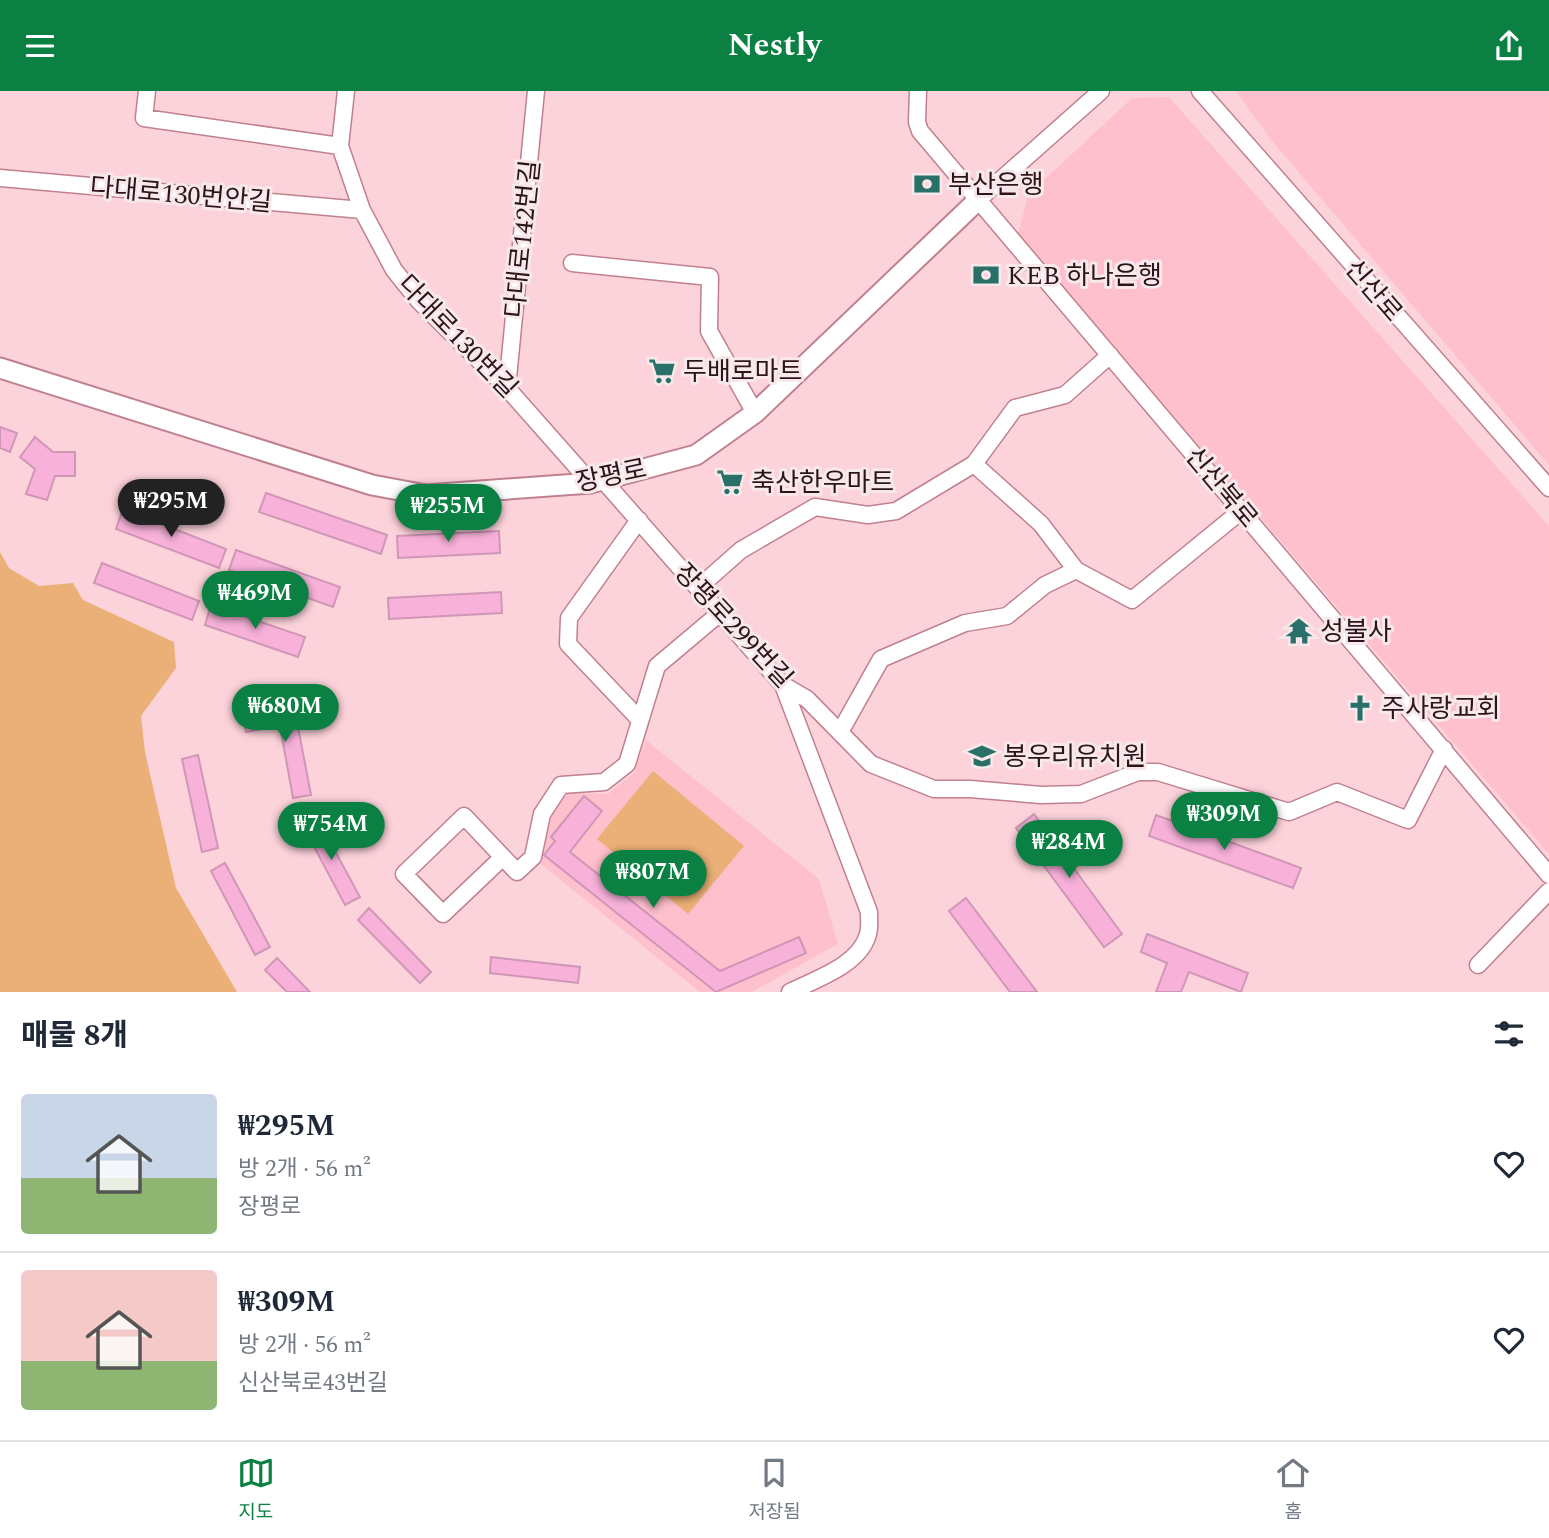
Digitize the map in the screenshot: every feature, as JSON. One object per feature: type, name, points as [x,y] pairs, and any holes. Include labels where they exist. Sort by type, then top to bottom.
[{"type":"main road","name":"장평로","points":[[0,368],[372,485],[426,495],[597,481],[695,455],[755,413],[978,200]]},
{"type":"street","points":[[147,91],[144,118],[340,146]]},
{"type":"street","name":"다대로130번길","points":[[346,91],[340,146],[362,210],[394,269],[419,301],[508,388],[597,481]]},
{"type":"street","name":"다대로142번길","points":[[508,388],[537,91]]},
{"type":"street","name":"신산북로","points":[[918,91],[917,122],[920,131],[1549,875]]},
{"type":"street","name":"장평로","points":[[978,200],[1101,91]]},
{"type":"street","name":"신산로","points":[[1200,91],[1549,488]]},
{"type":"street","name":"다대로130번안길","points":[[0,178],[362,210]]},
{"type":"street","points":[[572,263],[710,277],[709,331],[755,413]]},
{"type":"street","points":[[698,588],[741,550],[815,507],[868,515],[896,511],[974,464],[1015,408],[1065,395],[1110,355]]},
{"type":"street","points":[[974,464],[1041,524],[1076,570],[1132,600],[1241,511]]},
{"type":"street","name":"장평로299번길","points":[[597,481],[639,520],[783,685],[807,699],[871,764],[934,789],[1081,795],[1138,772],[1158,772],[1289,812],[1337,792],[1408,820],[1444,749]]},
{"type":"street","points":[[639,520],[569,618],[568,644],[640,720]]},
{"type":"street","points":[[840,732],[881,659],[965,623],[1007,617],[1045,585],[1076,570]]},
{"type":"street","points":[[503,857],[443,914],[404,874],[464,817],[503,857],[517,872],[533,857],[542,814],[561,785],[604,782],[627,764],[657,666],[720,613]]},
{"type":"street","points":[[783,685],[869,912],[869,932],[866,940],[850,961],[790,992]]},
{"type":"street","points":[[1478,965],[1549,891]]},
{"type":"shaded area","points":[[1236,91],[1549,91],[1549,465],[1271,140]]},
{"type":"shaded area","points":[[1169,97],[1549,526],[1549,854],[1018,235],[1028,195],[1132,98]]},
{"type":"shaded area","points":[[0,552],[9,568],[39,586],[73,583],[83,600],[174,642],[176,668],[141,716],[145,752],[176,888],[237,992],[0,992]]},
{"type":"shaded area","points":[[646,740],[819,879],[838,944],[752,992],[700,992],[541,864],[552,816],[567,793],[608,794],[634,773]]},
{"type":"shaded area","points":[[653,771],[744,846],[688,914],[597,839]]},
{"type":"building","points":[[0,427],[17,433],[10,452],[0,448]]},
{"type":"building","points":[[35,437],[53,452],[75,452],[75,476],[55,476],[47,500],[26,494],[35,469],[20,457]]},
{"type":"building","points":[[266,493],[387,535],[381,554],[259,512]]},
{"type":"building","points":[[123,509],[226,549],[219,568],[116,529]]},
{"type":"building","points":[[499,531],[500,553],[398,558],[397,536]]},
{"type":"building","points":[[236,550],[340,587],[333,607],[229,570]]},
{"type":"building","points":[[102,563],[199,601],[192,620],[94,583]]},
{"type":"building","points":[[501,592],[502,613],[389,619],[388,598]]},
{"type":"building","points":[[211,605],[305,637],[298,657],[205,625]]},
{"type":"building","points":[[294,706],[311,795],[293,798],[280,726],[246,732],[243,716]]},
{"type":"building","points":[[198,755],[218,848],[202,852],[182,759]]},
{"type":"building","points":[[584,796],[602,811],[570,852],[720,971],[799,937],[806,953],[716,992],[544,855],[555,841],[551,837]]},
{"type":"building","points":[[1034,814],[1122,934],[1104,947],[1016,828]]},
{"type":"building","points":[[1156,815],[1301,868],[1293,888],[1149,836]]},
{"type":"building","points":[[317,818],[360,897],[345,905],[303,826]]},
{"type":"building","points":[[225,863],[270,947],[255,955],[211,871]]},
{"type":"building","points":[[966,898],[1037,992],[1010,992],[949,911]]},
{"type":"building","points":[[369,908],[431,972],[420,983],[358,920]]},
{"type":"building","points":[[1147,934],[1248,973],[1241,992],[1189,972],[1181,992],[1156,992],[1167,963],[1141,952]]},
{"type":"building","points":[[491,957],[580,967],[578,983],[490,973]]},
{"type":"building","points":[[277,958],[310,992],[287,992],[265,970]]},
{"type":"place","name":"부산은행","points":[[927,184]]},
{"type":"place","name":"KEB 하나은행","points":[[986,275]]},
{"type":"place","name":"두배로마트","points":[[662,371]]},
{"type":"place","name":"축산한우마트","points":[[730,482]]},
{"type":"place","name":"성불사","points":[[1299,631]]},
{"type":"place","name":"주사랑교회","points":[[1360,708]]},
{"type":"place","name":"봉우리유치원","points":[[982,756]]}]
